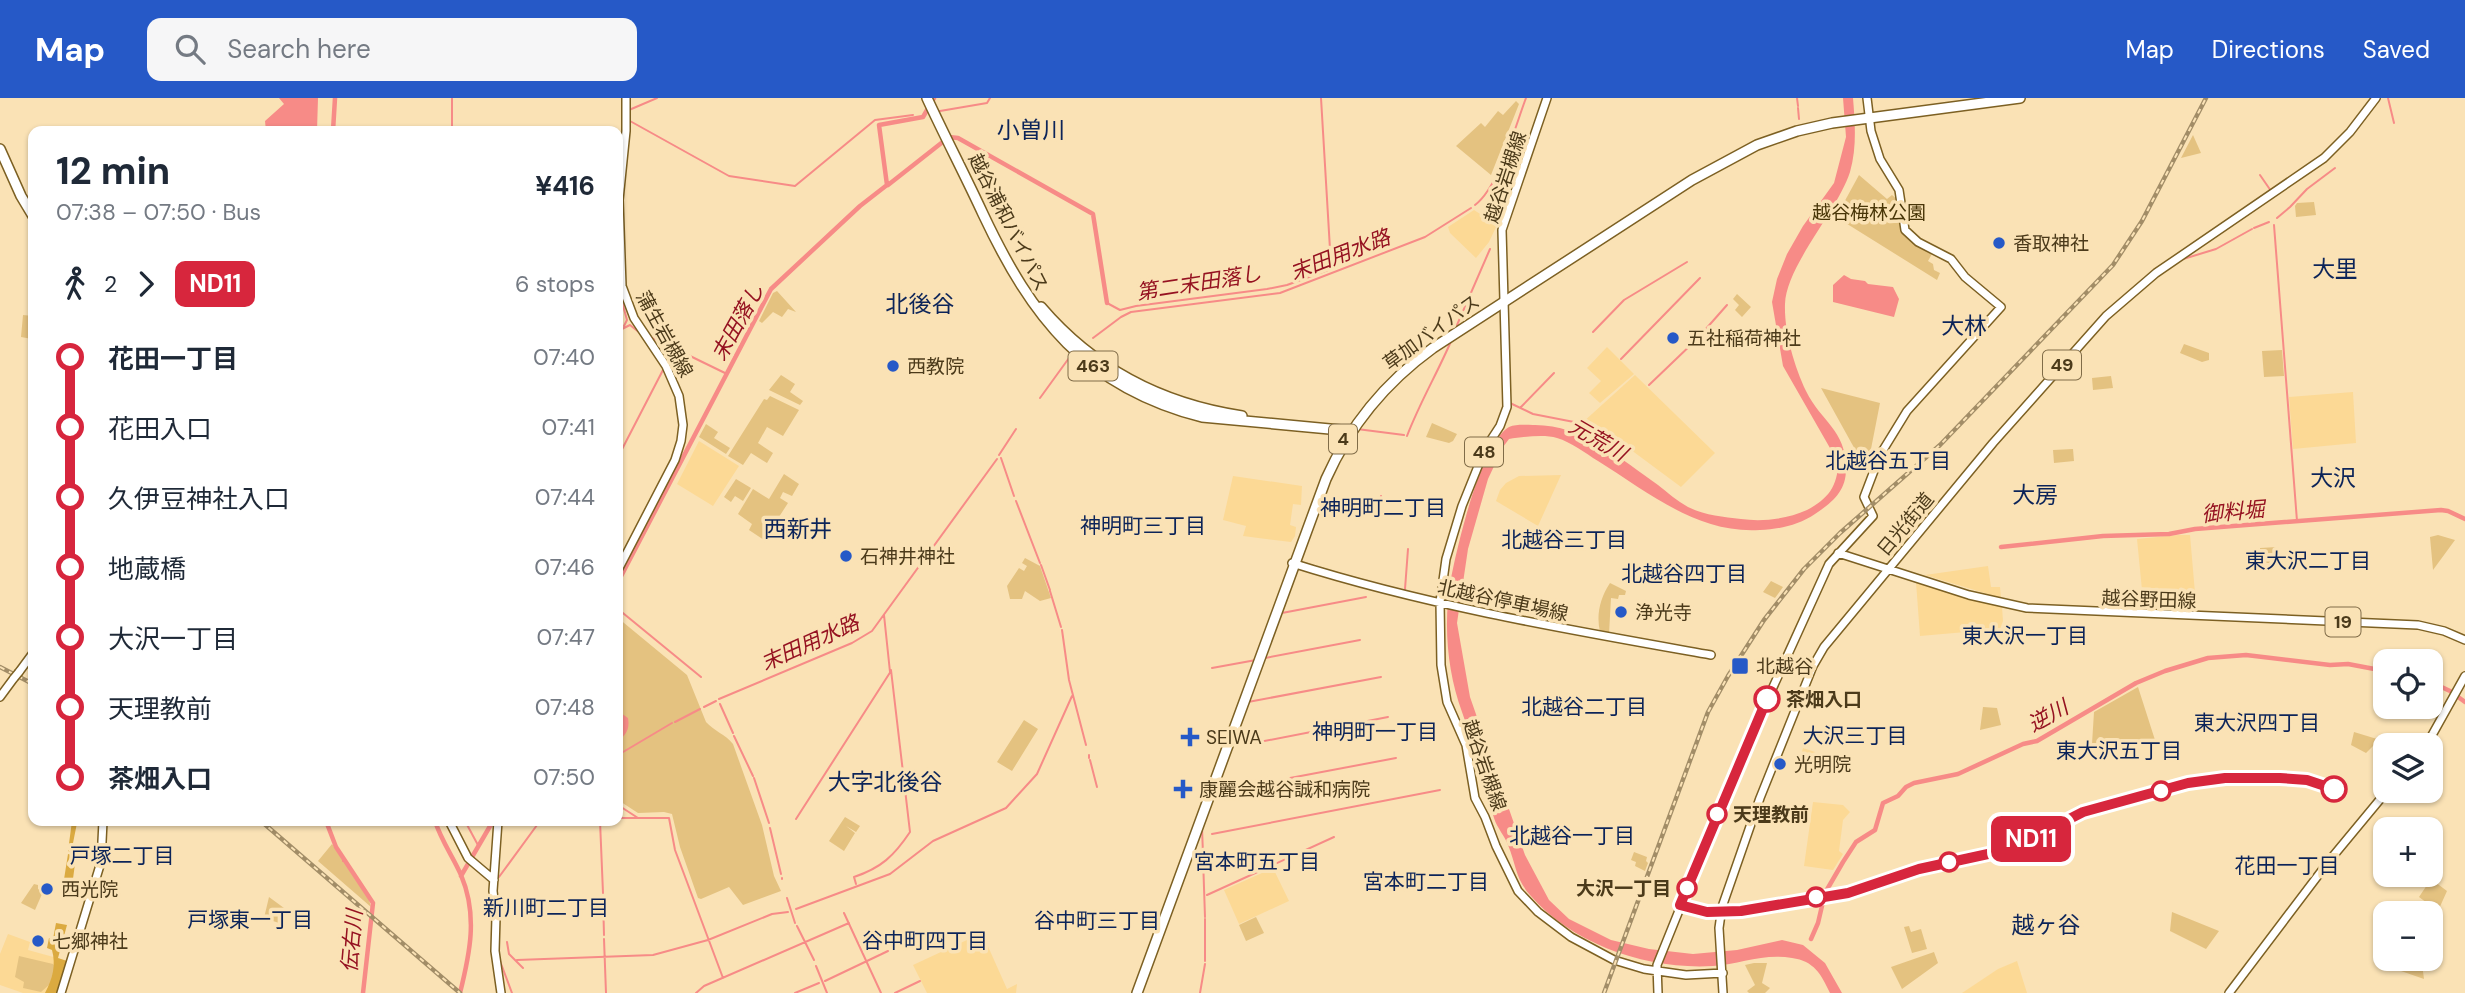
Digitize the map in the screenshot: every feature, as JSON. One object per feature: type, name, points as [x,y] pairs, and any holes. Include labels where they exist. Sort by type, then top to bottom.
[{"type":"highway","name":"越谷浦和バイパス","points":[[929,98],[1006,253],[1037,303],[1096,359],[1132,382],[1161,395],[1218,412],[1350,430]]},
{"type":"highway","name":"越谷浦和バイパス","points":[[929,98],[1017,280],[1048,325],[1096,369],[1136,392],[1202,417],[1350,430]]},
{"type":"highway","name":"草加バイパス","points":[[1135,993],[1326,479],[1350,430],[1383,390],[1413,362],[1719,160],[1768,137],[1833,121],[1998,98]]},
{"type":"highway","name":"草加バイパス","points":[[1867,116],[2020,98]]},
{"type":"highway","points":[[0,149],[28,208]]},
{"type":"highway","points":[[1161,395],[1186,410],[1203,414]]},
{"type":"main road","name":"蒲生岩槻線","points":[[623,158],[626,142],[626,98]]},
{"type":"main road","name":"越谷岩槻線","points":[[1547,98],[1503,227],[1507,407],[1500,426],[1485,449],[1462,506],[1446,559],[1441,665],[1447,702],[1465,745],[1475,798],[1518,891],[1539,913],[1571,937],[1614,960],[1686,975],[1722,970]]},
{"type":"main road","points":[[1658,993],[1657,968],[1664,945],[1739,762],[1818,586],[1839,551],[1873,516],[1865,502],[1865,492],[1877,461],[1900,421],[1921,393],[2001,307],[1965,277],[1951,259],[1918,242],[1905,230],[1899,190],[1880,159],[1867,116],[1867,98]]},
{"type":"main road","name":"日光街道","points":[[1723,993],[1720,917],[1725,897],[1760,798],[1813,666],[1828,641],[1993,443],[2111,311],[2161,269],[2324,158],[2350,132],[2376,98]]},
{"type":"main road","name":"蒲生岩槻線","points":[[623,285],[634,318],[675,384],[682,404],[683,425],[675,460],[623,560]]},
{"type":"main road","name":"越谷野田線","points":[[1839,551],[2003,604],[2043,611],[2418,625],[2465,638]]},
{"type":"main road","name":"北越谷停車場線","points":[[1293,563],[1347,581],[1466,608],[1598,636],[1711,655]]},
{"type":"main road","points":[[0,697],[28,659]]},
{"type":"main road","points":[[2433,733],[2465,676]]},
{"type":"main road","points":[[2229,993],[2329,860],[2377,803]]},
{"type":"main road","points":[[61,993],[102,862],[103,826]]},
{"type":"main road","points":[[452,826],[472,861],[494,880]]},
{"type":"main road","points":[[498,826],[494,880],[495,951],[500,993]]},
{"type":"shaded area","points":[[279,98],[318,98],[317,126],[266,126],[265,121],[284,104]]},
{"type":"shaded area","points":[[1843,98],[1853,98],[1855,144],[1850,172],[1794,273],[1785,304],[1788,337],[1806,391],[1842,444],[1846,469],[1841,490],[1827,505],[1796,524],[1767,529],[1737,529],[1716,525],[1675,509],[1562,440],[1540,436],[1509,439],[1488,479],[1468,549],[1457,623],[1470,697],[1525,855],[1549,900],[1569,919],[1611,940],[1649,949],[1693,954],[1737,950],[1782,940],[1803,945],[1825,963],[1842,993],[1830,993],[1816,970],[1800,960],[1772,957],[1713,966],[1663,964],[1613,951],[1568,928],[1548,913],[1521,883],[1507,842],[1494,818],[1479,759],[1453,680],[1447,613],[1454,564],[1472,497],[1489,453],[1499,437],[1512,426],[1551,426],[1584,437],[1615,454],[1684,505],[1714,515],[1749,520],[1783,518],[1807,510],[1830,491],[1838,471],[1838,462],[1783,366],[1772,302],[1787,254],[1803,226],[1834,183],[1846,137]]},
{"type":"shaded area","points":[[1474,210],[1497,225],[1489,242],[1476,258],[1450,233],[1448,227]]},
{"type":"shaded area","points":[[1844,275],[1868,284],[1893,287],[1899,299],[1894,317],[1833,302],[1833,285]]},
{"type":"shaded area","points":[[1607,347],[1634,374],[1600,403],[1589,393],[1601,381],[1587,368]]},
{"type":"shaded area","points":[[1635,375],[1715,453],[1681,487],[1619,441],[1582,423]]},
{"type":"shaded area","points":[[2353,392],[2356,443],[2293,449],[2289,397]]},
{"type":"shaded area","points":[[699,441],[739,466],[713,506],[677,484]]},
{"type":"shaded area","points":[[1561,475],[1538,526],[1496,501],[1506,483],[1519,476]]},
{"type":"shaded area","points":[[1233,476],[1302,486],[1301,505],[1293,504],[1290,525],[1296,527],[1291,542],[1243,536],[1246,526],[1223,520]]},
{"type":"shaded area","points":[[2190,535],[2195,593],[2142,590],[2137,539]]},
{"type":"shaded area","points":[[1988,566],[1991,587],[2000,587],[2001,598],[1925,575]]},
{"type":"shaded area","points":[[1916,582],[2002,607],[2003,621],[2000,629],[1920,636]]},
{"type":"shaded area","points":[[623,714],[628,718],[627,732],[623,737]]},
{"type":"shaded area","points":[[1803,748],[1815,752],[1810,771],[1798,765]]},
{"type":"shaded area","points":[[1813,802],[1843,805],[1850,812],[1843,820],[1839,851],[1843,854],[1833,870],[1804,866]]},
{"type":"shaded area","points":[[71,826],[76,826],[73,843],[75,853],[68,851]]},
{"type":"shaded area","points":[[68,854],[76,856],[71,894],[62,892]]},
{"type":"shaded area","points":[[1273,868],[1289,901],[1239,924],[1224,890]]},
{"type":"shaded area","points":[[56,923],[67,925],[58,958],[67,961],[57,993],[45,993],[54,966],[52,950],[47,948],[49,938],[53,939]]},
{"type":"shaded area","points":[[982,933],[1007,989],[1017,984],[1016,993],[927,993],[913,965]]},
{"type":"shaded area","points":[[8,934],[30,942],[28,950],[68,961],[58,993],[23,993],[0,985],[0,954]]},
{"type":"shaded area","points":[[2017,961],[2027,993],[1962,993],[1998,969]]},
{"type":"green space","points":[[1516,101],[1519,104],[1491,175],[1456,146],[1481,123],[1485,127],[1498,111],[1503,115]]},
{"type":"green space","points":[[2193,135],[2201,153],[2181,158]]},
{"type":"green space","name":"越谷梅林公園","points":[[1859,175],[1887,199],[1892,195],[1899,201],[1902,226],[1933,252],[1928,261],[1933,264],[1934,270],[1940,273],[1937,280],[1836,217]]},
{"type":"green space","points":[[2314,202],[2316,215],[2296,217],[2297,203]]},
{"type":"green space","points":[[777,291],[796,312],[788,309],[782,317],[773,312],[762,323],[759,321],[773,293]]},
{"type":"green space","points":[[1737,294],[1751,307],[1742,317],[1735,310],[1739,305],[1733,299]]},
{"type":"green space","points":[[23,315],[28,316],[28,338],[21,337]]},
{"type":"green space","points":[[2184,344],[2209,353],[2209,360],[2202,362],[2180,353]]},
{"type":"green space","points":[[2282,350],[2284,376],[2264,377],[2262,351]]},
{"type":"green space","points":[[781,375],[795,384],[790,392],[803,401],[800,405],[769,390]]},
{"type":"green space","points":[[2111,376],[2113,388],[2093,390],[2092,378]]},
{"type":"green space","points":[[1821,388],[1880,403],[1871,449],[1864,466],[1857,464],[1857,453]]},
{"type":"green space","points":[[770,396],[799,410],[783,436],[767,427],[758,443],[773,453],[767,463],[751,453],[743,465],[728,456],[764,399],[767,400]]},
{"type":"green space","points":[[1432,423],[1457,434],[1453,441],[1449,443],[1426,437]]},
{"type":"green space","points":[[706,424],[718,432],[714,438],[730,448],[726,454],[699,437]]},
{"type":"green space","points":[[2073,449],[2074,461],[2054,463],[2053,450]]},
{"type":"green space","points":[[784,474],[799,484],[792,496],[783,492],[780,498],[788,503],[764,540],[749,530],[752,524],[738,514],[753,489],[769,499]]},
{"type":"green space","points":[[736,479],[751,488],[743,501],[735,496],[731,502],[724,497]]},
{"type":"green space","points":[[2438,535],[2455,540],[2433,570],[2430,537]]},
{"type":"green space","points":[[2277,547],[2278,563],[2260,563],[2260,548]]},
{"type":"green space","points":[[1025,558],[1040,566],[1051,598],[1040,601],[1025,591],[1022,599],[1010,599],[1007,586],[1019,568],[1024,571],[1027,566],[1022,563]]},
{"type":"green space","points":[[1771,581],[1783,587],[1775,598],[1763,592]]},
{"type":"green space","points":[[1610,583],[1626,591],[1625,595],[1619,595],[1618,599],[1611,598],[1609,634],[1600,632],[1598,619],[1601,601]]},
{"type":"green space","points":[[623,622],[687,675],[706,722],[733,744],[762,825],[774,876],[781,891],[743,905],[729,887],[698,898],[680,847],[672,814],[638,813],[623,803]]},
{"type":"green space","points":[[2138,687],[2155,740],[2092,744],[2094,712]]},
{"type":"green space","points":[[1983,707],[1997,708],[2001,725],[1980,730]]},
{"type":"green space","points":[[1024,720],[1038,729],[1012,771],[997,762]]},
{"type":"green space","points":[[2354,732],[2373,738],[2373,746],[2366,753],[2351,745]]},
{"type":"green space","points":[[845,817],[860,826],[856,832],[846,826],[855,833],[844,851],[829,841]]},
{"type":"green space","points":[[332,844],[368,896],[371,907],[318,861]]},
{"type":"green space","points":[[1634,852],[1647,857],[1645,871],[1635,866],[1636,862],[1631,860]]},
{"type":"green space","points":[[34,884],[38,885],[38,889],[49,893],[48,896],[42,894],[35,910],[21,903]]},
{"type":"green space","points":[[2426,887],[2442,887],[2447,891],[2442,901],[2424,901],[2419,897]]},
{"type":"green space","points":[[269,897],[284,908],[279,923],[264,918]]},
{"type":"green space","points":[[2172,912],[2219,931],[2206,949],[2170,931]]},
{"type":"green space","points":[[1256,917],[1264,933],[1246,941],[1239,925]]},
{"type":"green space","points":[[1909,926],[1911,932],[1921,929],[1927,949],[1912,953],[1904,927]]},
{"type":"green space","points":[[1934,952],[1938,963],[1902,989],[1891,967]]},
{"type":"green space","points":[[19,956],[53,964],[55,967],[50,984],[41,992],[23,988],[24,982],[15,977]]},
{"type":"green space","points":[[1767,963],[1762,983],[1770,988],[1765,993],[1747,991],[1755,985],[1745,965]]},
{"type":"green space","points":[[2401,971],[2423,971],[2424,979]]},
{"type":"waterway","points":[[333,126],[335,98]]},
{"type":"waterway","points":[[452,98],[452,126]]},
{"type":"waterway","points":[[629,110],[657,98]]},
{"type":"waterway","name":"末田落し","points":[[623,572],[771,289],[860,206],[887,185],[879,125],[923,117],[934,98]]},
{"type":"waterway","points":[[940,111],[987,103],[990,98]]},
{"type":"waterway","name":"第二末田落し","points":[[1107,303],[1120,310],[1267,289],[1287,285],[1328,270],[1331,266],[1321,98]]},
{"type":"waterway","name":"末田用水路","points":[[1475,205],[1492,185],[1499,171],[1526,98]]},
{"type":"waterway","points":[[1797,98],[1798,106]]},
{"type":"waterway","points":[[2388,98],[2394,123]]},
{"type":"waterway","points":[[1798,108],[1799,119]]},
{"type":"waterway","points":[[630,121],[729,176],[795,186],[875,120],[913,115]]},
{"type":"waterway","name":"第二末田落し","points":[[888,185],[949,137],[958,138],[1093,214],[1107,303]]},
{"type":"waterway","points":[[2277,218],[2307,189],[2335,168]]},
{"type":"waterway","points":[[2260,175],[2271,191]]},
{"type":"waterway","points":[[1495,186],[1501,221]]},
{"type":"waterway","name":"末田用水路","points":[[1093,338],[1131,312],[1280,293],[1425,237],[1471,208]]},
{"type":"waterway","points":[[2254,228],[2269,222]]},
{"type":"waterway","points":[[2274,225],[2297,521]]},
{"type":"waterway","points":[[2180,260],[2216,249],[2252,229]]},
{"type":"waterway","points":[[1457,325],[1490,249]]},
{"type":"waterway","points":[[1593,332],[1624,300],[1687,262]]},
{"type":"waterway","points":[[1621,359],[1700,278]]},
{"type":"waterway","points":[[623,305],[627,320],[624,326]]},
{"type":"waterway","points":[[1649,385],[1697,339],[1727,305]]},
{"type":"waterway","points":[[623,328],[630,325],[640,333]]},
{"type":"waterway","points":[[649,336],[727,374]]},
{"type":"waterway","points":[[1407,436],[1452,339]]},
{"type":"waterway","points":[[666,363],[674,348]]},
{"type":"waterway","name":"末田用水路","points":[[1040,398],[1069,358]]},
{"type":"waterway","points":[[623,447],[664,368]]},
{"type":"waterway","points":[[1521,407],[1554,373]]},
{"type":"waterway","name":"元荒川","points":[[1510,403],[1533,414],[1579,421]]},
{"type":"waterway","name":"末田用水路","points":[[999,455],[1016,429]]},
{"type":"waterway","points":[[1357,429],[1404,435]]},
{"type":"waterway","points":[[1001,458],[1014,496]]},
{"type":"waterway","name":"末田用水路","points":[[719,699],[852,643],[872,631],[997,459]]},
{"type":"waterway","points":[[1341,502],[1378,512],[1381,496]]},
{"type":"waterway","points":[[1016,501],[1040,563]]},
{"type":"waterway","name":"御料堀","points":[[2001,547],[2103,536],[2169,534],[2195,529],[2441,510],[2465,519]]},
{"type":"waterway","points":[[1405,589],[1408,549]]},
{"type":"waterway","points":[[1041,565],[1050,590]]},
{"type":"waterway","points":[[1050,591],[1061,627]]},
{"type":"waterway","points":[[1282,613],[1366,597]]},
{"type":"waterway","points":[[623,613],[701,677]]},
{"type":"waterway","points":[[884,615],[890,672]]},
{"type":"waterway","points":[[1062,630],[1069,680],[1086,745]]},
{"type":"waterway","points":[[1265,658],[1360,640]]},
{"type":"waterway","name":"逆川","points":[[1811,939],[1825,893],[1856,842],[1875,830],[1883,803],[1898,796],[1914,783],[1958,774],[2023,744],[2037,741],[2136,683],[2208,658],[2246,655],[2373,669]]},
{"type":"waterway","points":[[1212,668],[1256,660]]},
{"type":"waterway","points":[[856,884],[854,877],[872,870],[886,860],[910,832],[891,670]]},
{"type":"waterway","points":[[796,819],[891,671]]},
{"type":"waterway","points":[[1248,702],[1381,677]]},
{"type":"waterway","name":"逆川","points":[[2443,688],[2465,702]]},
{"type":"waterway","points":[[796,909],[890,874],[933,841],[1006,808],[1037,774],[1072,696]]},
{"type":"waterway","points":[[704,707],[716,701]]},
{"type":"waterway","points":[[720,704],[733,733]]},
{"type":"waterway","points":[[675,722],[700,709]]},
{"type":"waterway","points":[[1249,744],[1388,717]]},
{"type":"waterway","points":[[623,752],[672,723]]},
{"type":"waterway","points":[[734,736],[753,776]]},
{"type":"waterway","points":[[1290,778],[1396,758]]},
{"type":"waterway","points":[[1090,760],[1097,787]]},
{"type":"waterway","points":[[754,778],[769,823]]},
{"type":"waterway","points":[[1212,834],[1440,790]]},
{"type":"waterway","points":[[623,808],[638,818],[669,818],[675,850],[723,978]]},
{"type":"waterway","points":[[623,818],[637,818]]},
{"type":"waterway","name":"伝右川","points":[[328,826],[336,847],[373,903],[363,993]]},
{"type":"waterway","points":[[437,826],[461,875],[471,919],[467,963],[460,993]]},
{"type":"waterway","points":[[468,826],[479,847]]},
{"type":"waterway","name":"末田落し","points":[[461,876],[490,826]]},
{"type":"waterway","points":[[499,877],[536,826]]},
{"type":"waterway","points":[[600,826],[603,893]]},
{"type":"waterway","points":[[770,828],[781,874]]},
{"type":"waterway","points":[[1202,828],[1203,854]]},
{"type":"waterway","points":[[1207,895],[1334,837]]},
{"type":"waterway","points":[[1203,858],[1205,917]]},
{"type":"waterway","points":[[603,897],[604,935]]},
{"type":"waterway","points":[[787,898],[795,923]]},
{"type":"waterway","points":[[517,960],[653,955],[708,940],[772,914],[788,912]]},
{"type":"waterway","points":[[844,913],[881,993]]},
{"type":"waterway","points":[[499,919],[499,939]]},
{"type":"waterway","points":[[1205,919],[1205,961]]},
{"type":"waterway","points":[[696,993],[704,986],[849,923]]},
{"type":"waterway","points":[[797,926],[814,960]]},
{"type":"waterway","points":[[604,939],[606,993]]},
{"type":"waterway","points":[[507,942],[509,954],[523,968]]},
{"type":"waterway","points":[[825,981],[888,951]]},
{"type":"waterway","points":[[500,961],[512,993]]},
{"type":"waterway","points":[[1200,993],[1205,964]]},
{"type":"waterway","points":[[816,966],[827,993]]},
{"type":"waterway","points":[[895,993],[920,981]]},
{"type":"waterway","points":[[795,993],[819,983]]},
{"type":"railway","points":[[1604,993],[1708,712],[1764,620],[1804,569],[1840,533],[1940,445],[2113,265],[2142,221],[2206,98]]},
{"type":"railway","points":[[0,667],[28,681]]},
{"type":"railway","points":[[267,826],[460,993]]},
{"type":"bus line","name":"ND11","points":[[1767,699],[1680,905],[1707,912],[1741,911],[1848,893],[1919,869],[2011,849],[2083,812],[2188,783],[2256,777],[2307,780],[2334,789]]},
{"type":"place","name":"香取神社","points":[[1999,243]]},
{"type":"place","name":"五社稲荷神社","points":[[1673,338]]},
{"type":"place","name":"西教院","points":[[893,366]]},
{"type":"place","name":"石神井神社","points":[[846,556]]},
{"type":"place","name":"浄光寺","points":[[1621,612]]},
{"type":"place","name":"北越谷","points":[[1740,666]]},
{"type":"place","name":"茶畑入口","points":[[1767,699]]},
{"type":"place","name":"SEIWA","points":[[1190,737]]},
{"type":"place","name":"光明院","points":[[1780,764]]},
{"type":"place","name":"康麗会越谷誠和病院","points":[[1183,789]]},
{"type":"place","name":"天理教前","points":[[1717,814]]},
{"type":"place","name":"大沢一丁目","points":[[1687,888]]},
{"type":"place","name":"西光院","points":[[47,889]]},
{"type":"place","name":"七郷神社","points":[[38,941]]},
{"type":"district","name":"小曽川","points":[[1031,130]]},
{"type":"district","name":"大里","points":[[2335,269]]},
{"type":"district","name":"北後谷","points":[[920,304]]},
{"type":"district","name":"大林","points":[[1964,326]]},
{"type":"district","name":"北越谷五丁目","points":[[1888,461]]},
{"type":"district","name":"大沢","points":[[2333,478]]},
{"type":"district","name":"大房","points":[[2035,495]]},
{"type":"district","name":"神明町二丁目","points":[[1383,508]]},
{"type":"district","name":"神明町三丁目","points":[[1143,526]]},
{"type":"district","name":"西新井","points":[[798,529]]},
{"type":"district","name":"北越谷三丁目","points":[[1564,540]]},
{"type":"district","name":"東大沢二丁目","points":[[2308,561]]},
{"type":"district","name":"北越谷四丁目","points":[[1684,574]]},
{"type":"district","name":"東大沢一丁目","points":[[2025,636]]},
{"type":"district","name":"北越谷二丁目","points":[[1584,707]]},
{"type":"district","name":"東大沢四丁目","points":[[2257,723]]},
{"type":"district","name":"神明町一丁目","points":[[1375,732]]},
{"type":"district","name":"大沢三丁目","points":[[1855,736]]},
{"type":"district","name":"東大沢五丁目","points":[[2119,751]]},
{"type":"district","name":"大字北後谷","points":[[885,782]]},
{"type":"district","name":"北越谷一丁目","points":[[1572,836]]},
{"type":"district","name":"戸塚二丁目","points":[[122,856]]},
{"type":"district","name":"宮本町五丁目","points":[[1257,862]]},
{"type":"district","name":"花田一丁目","points":[[2287,866]]},
{"type":"district","name":"宮本町二丁目","points":[[1426,882]]},
{"type":"district","name":"新川町二丁目","points":[[546,908]]},
{"type":"district","name":"戸塚東一丁目","points":[[250,920]]},
{"type":"district","name":"谷中町三丁目","points":[[1097,921]]},
{"type":"district","name":"越ヶ谷","points":[[2046,925]]},
{"type":"district","name":"谷中町四丁目","points":[[925,941]]}]
